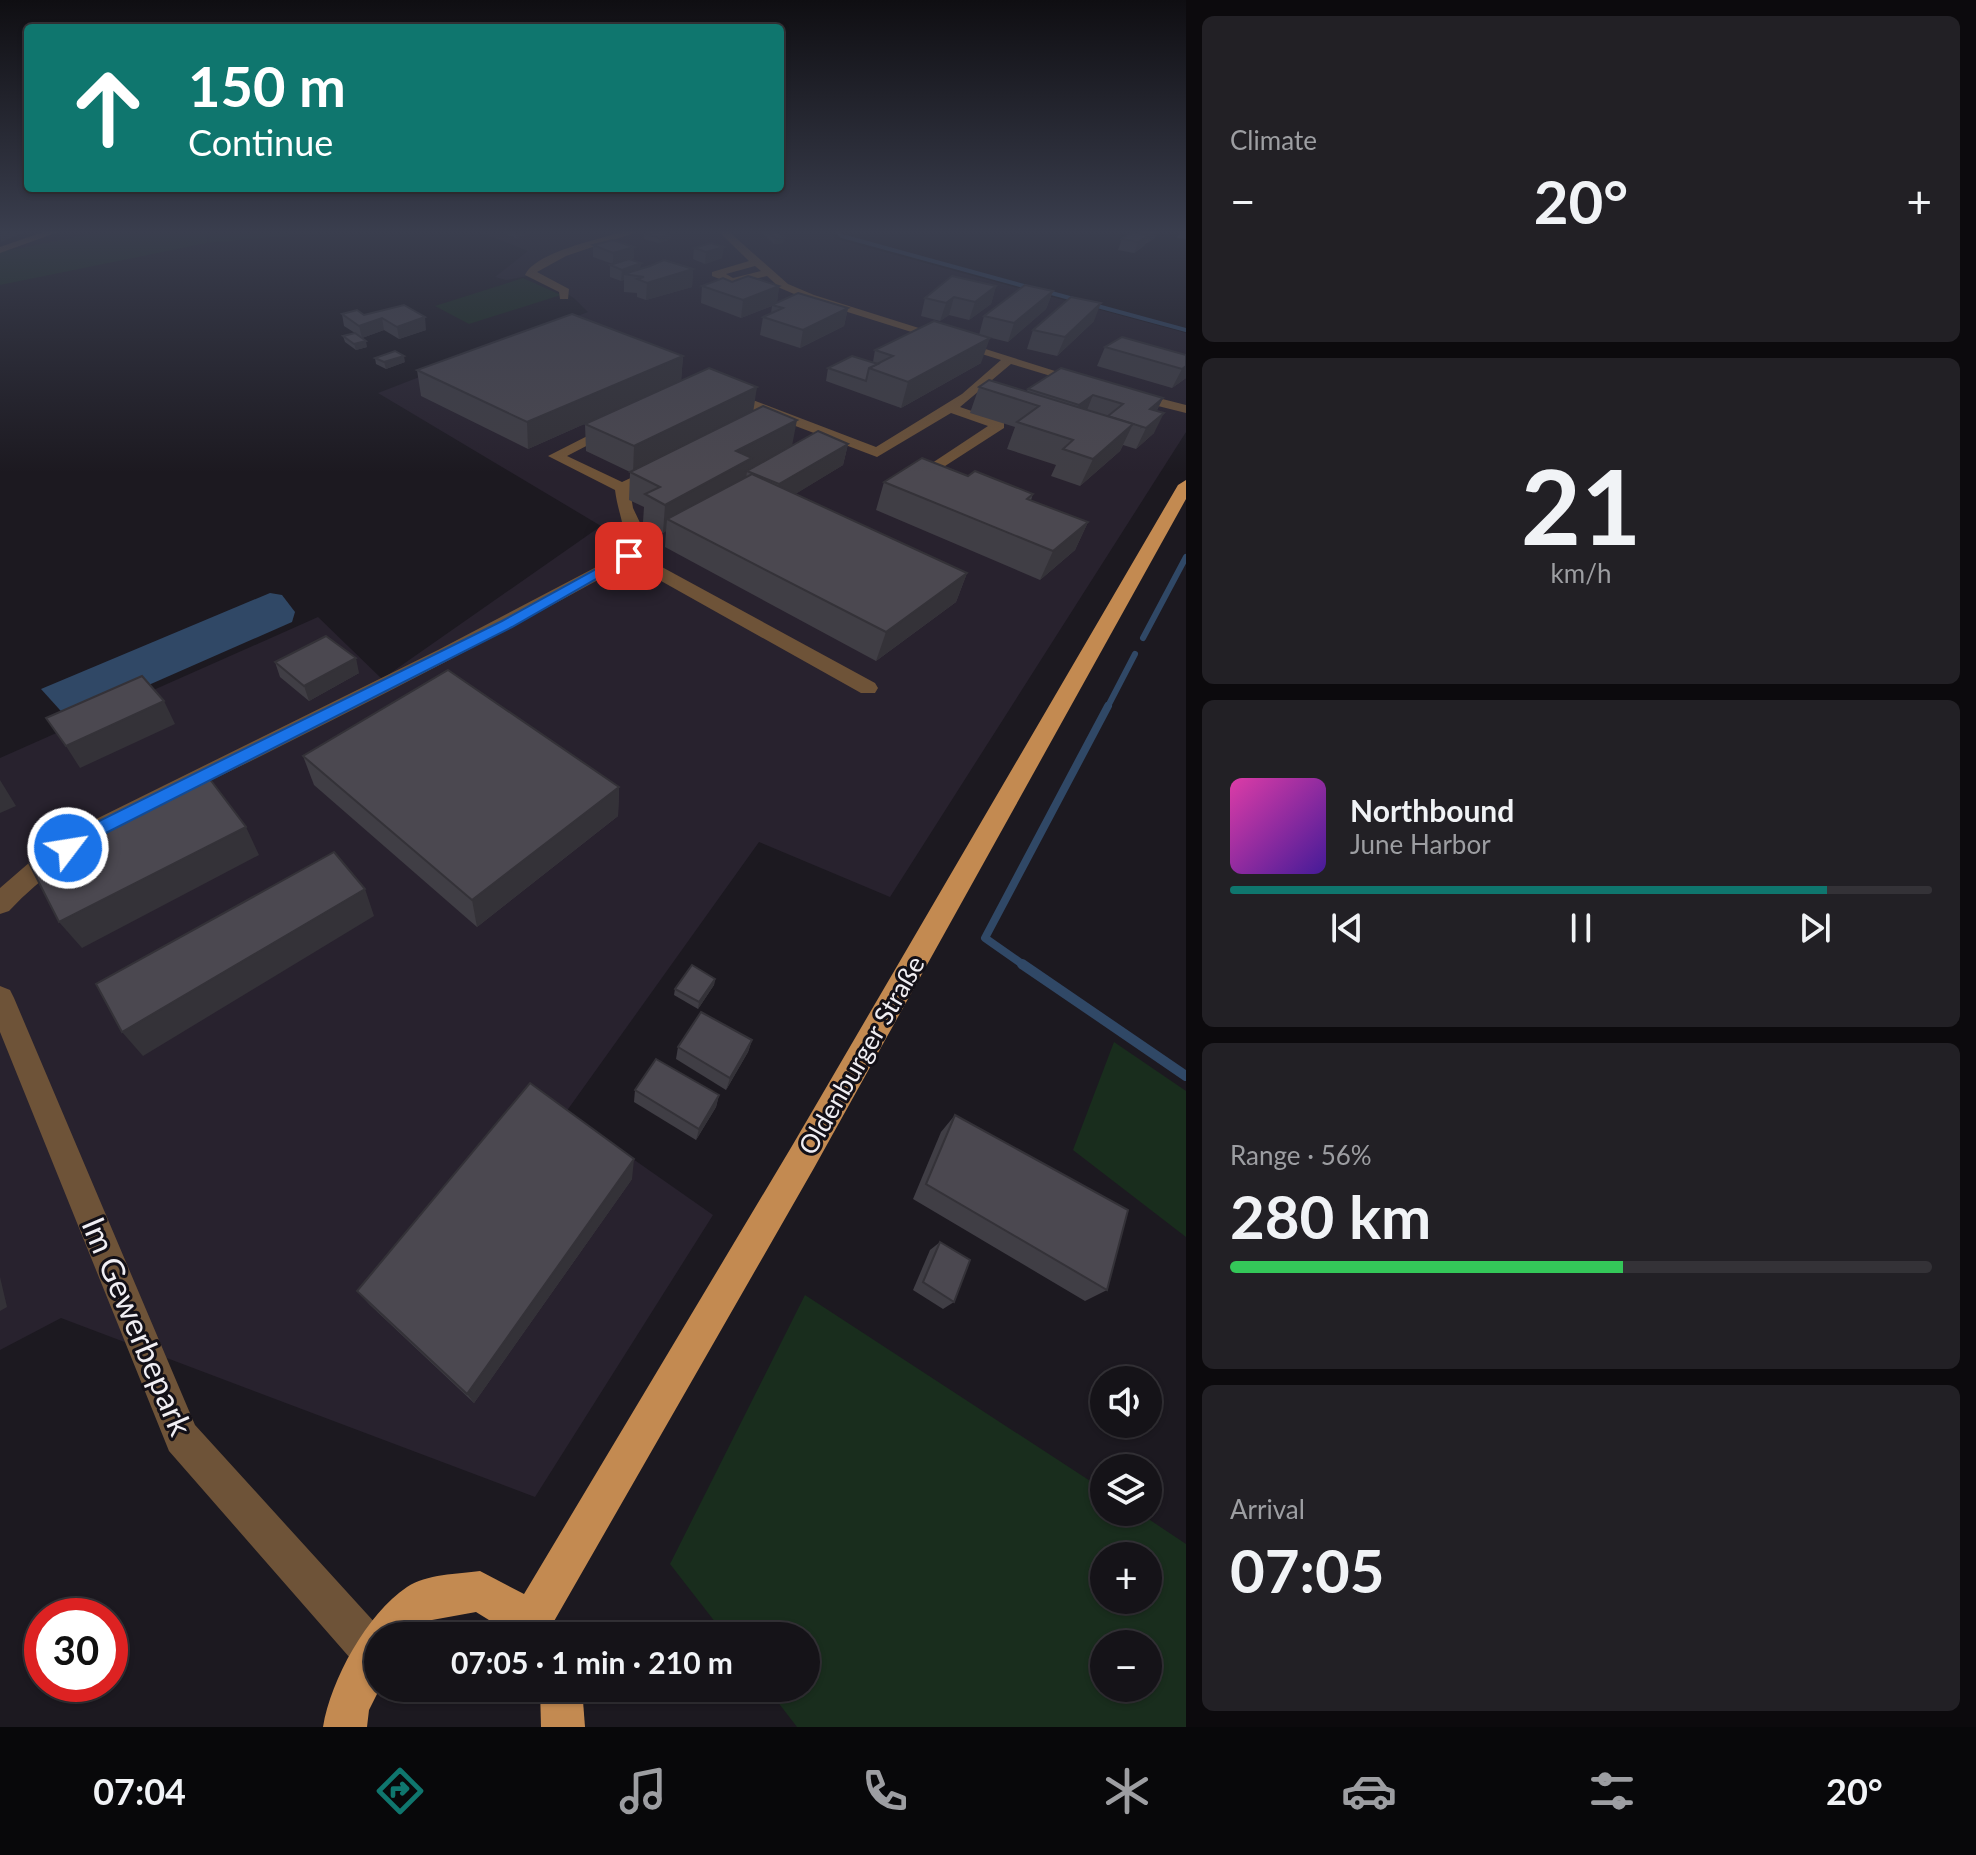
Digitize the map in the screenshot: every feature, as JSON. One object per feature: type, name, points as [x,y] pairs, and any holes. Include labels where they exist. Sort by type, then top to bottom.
[{"type":"main road","name":"Oldenburger Straße","points":[[539,1622],[1186,485]]},
{"type":"main road","name":"Oldenburger Straße","points":[[401,1622],[422,1601],[480,1591],[525,1622]]},
{"type":"main road","name":"Oldenburger Straße","points":[[345,1727],[348,1707],[364,1674]]},
{"type":"main road","points":[[562,1702],[563,1727]]},
{"type":"street","points":[[856,312],[1008,360],[1186,409]]},
{"type":"street","points":[[705,386],[767,417],[877,453],[949,408],[1008,360]]},
{"type":"street","points":[[928,472],[999,425],[949,408]]},
{"type":"street","points":[[622,488],[555,456],[623,424]]},
{"type":"street","points":[[622,488],[677,461]]},
{"type":"street","points":[[622,488],[625,508],[634,527],[629,556]]},
{"type":"street","points":[[0,904],[22,878],[92,832],[507,624],[629,556]]},
{"type":"street","points":[[629,556],[868,688]]},
{"type":"street","name":"Im Gewerbepark","points":[[0,998],[182,1438],[364,1628]]},
{"type":"shaded area","points":[[588,312],[1106,312],[1186,333],[1186,432],[890,897],[759,842],[566,1112],[713,1215],[535,1497],[61,1318],[0,1350],[0,758],[318,617],[382,679],[601,526],[378,393]]},
{"type":"green space","points":[[446,312],[508,312],[469,324]]},
{"type":"green space","points":[[1114,1042],[1186,1091],[1186,1237],[1073,1150]]},
{"type":"green space","points":[[805,1295],[1090,1481],[1090,1526],[1159,1526],[1186,1544],[1186,1727],[797,1727],[778,1702],[820,1702],[820,1622],[715,1622],[670,1564]]},
{"type":"water","points":[[270,593],[282,595],[295,612],[292,622],[69,720],[41,689]]},
{"type":"building","points":[[359,312],[364,315],[378,312],[416,312],[425,317],[397,327],[382,318],[359,326],[342,314]]},
{"type":"building","points":[[775,312],[841,312],[803,330],[763,317]]},
{"type":"building","points":[[990,312],[1028,312],[1014,323],[984,316]]},
{"type":"building","points":[[1054,312],[1092,312],[1065,337],[1033,330]]},
{"type":"building","points":[[572,314],[683,356],[527,422],[417,370]]},
{"type":"building","points":[[934,321],[990,338],[908,382],[869,368],[893,356],[875,350]]},
{"type":"building","points":[[355,333],[366,341],[354,344],[343,336]]},
{"type":"building","points":[[1122,337],[1186,355],[1186,366],[1182,369],[1105,347]]},
{"type":"building","points":[[395,351],[404,356],[384,362],[375,358]]},
{"type":"building","points":[[852,356],[878,364],[869,368],[866,381],[828,368]]},
{"type":"building","points":[[709,368],[757,387],[634,446],[585,424]]},
{"type":"building","points":[[1061,368],[1163,398],[1150,409],[1164,413],[1146,428],[1108,416],[1123,404],[1093,395],[1079,405],[1028,389]]},
{"type":"building","points":[[989,380],[1133,424],[1093,459],[1063,449],[1073,440],[1017,422],[1039,406],[979,387]]},
{"type":"building","points":[[763,406],[797,420],[736,451],[752,458],[665,505],[645,494],[660,487],[630,472]]},
{"type":"building","points":[[818,431],[848,444],[779,484],[747,471]]},
{"type":"building","points":[[922,458],[968,476],[975,471],[1033,494],[1027,499],[1088,522],[1053,551],[884,482]]},
{"type":"building","points":[[752,474],[967,573],[886,632],[667,519]]},
{"type":"building","points":[[326,636],[356,658],[304,686],[275,662]]},
{"type":"building","points":[[448,670],[619,787],[472,900],[303,756]]},
{"type":"building","points":[[142,676],[164,701],[66,746],[46,718]]},
{"type":"building","points":[[209,778],[246,827],[59,922],[29,863]]},
{"type":"building","points":[[334,852],[365,889],[122,1032],[96,984]]},
{"type":"building","points":[[692,965],[715,979],[699,1002],[675,989]]},
{"type":"building","points":[[701,1012],[752,1040],[730,1078],[678,1047]]},
{"type":"building","points":[[656,1059],[719,1095],[699,1129],[635,1090]]},
{"type":"building","points":[[530,1083],[634,1159],[467,1394],[357,1291]]},
{"type":"building","points":[[955,1115],[1128,1210],[1107,1290],[926,1184]]},
{"type":"building","points":[[940,1242],[970,1260],[954,1302],[923,1282]]},
{"type":"waterway","points":[[1118,312],[1186,330]]},
{"type":"waterway","points":[[1143,638],[1186,557]]},
{"type":"waterway","points":[[1107,708],[1135,654]]},
{"type":"waterway","points":[[1025,966],[985,938],[1108,706]]},
{"type":"waterway","points":[[1022,964],[1186,1076]]},
{"type":"route","points":[[68,848],[92,832],[507,624],[629,556]]}]
